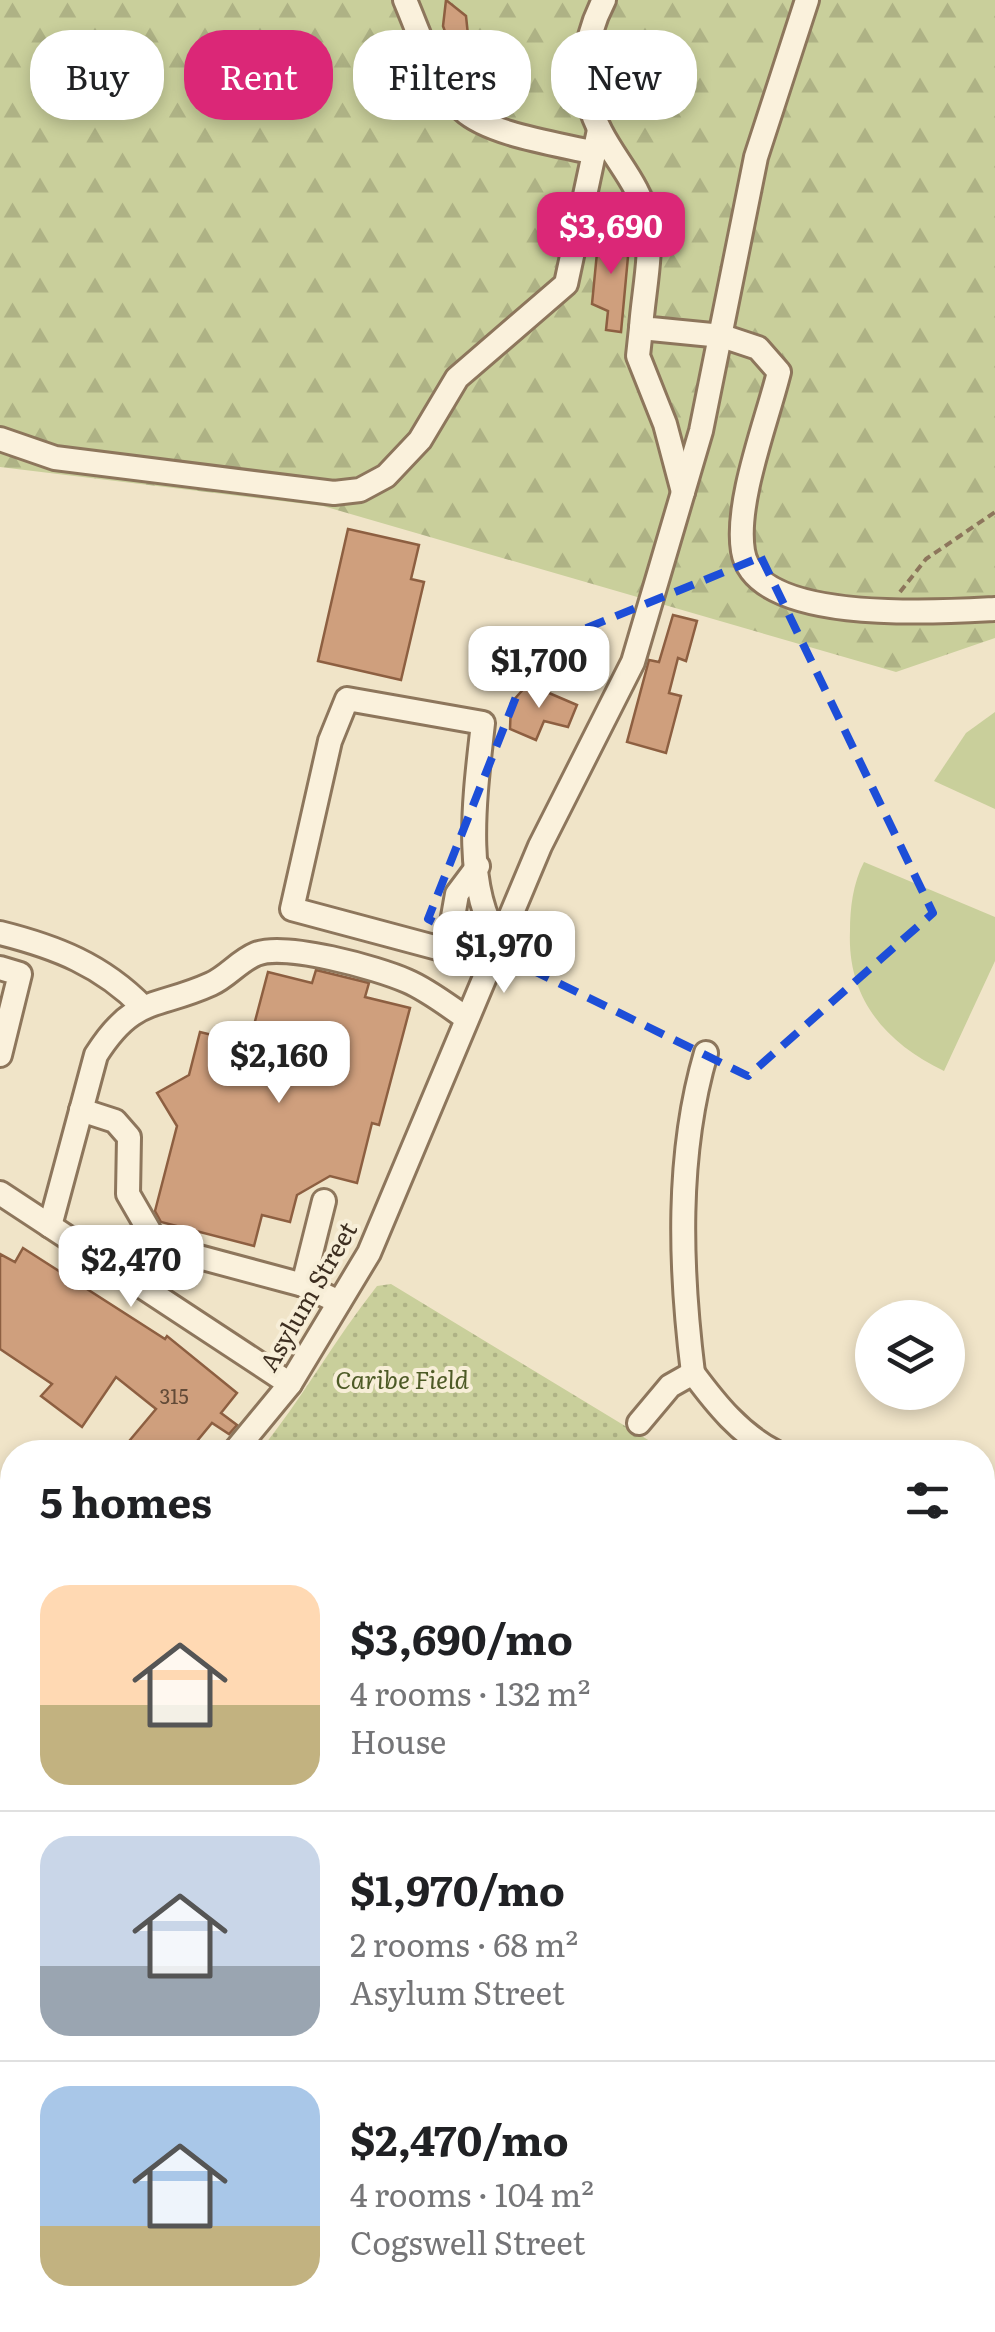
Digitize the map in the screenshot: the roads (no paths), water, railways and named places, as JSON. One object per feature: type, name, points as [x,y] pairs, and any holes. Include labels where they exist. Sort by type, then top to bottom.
[{"type":"street","points":[[405,0],[424,44],[463,110],[522,135],[597,142],[635,183],[648,224],[638,356],[665,424],[683,492]]},
{"type":"street","points":[[0,439],[54,458],[334,493],[360,490],[386,476],[420,440],[456,378],[566,284],[597,142],[582,73],[594,18],[604,0]]},
{"type":"street","name":"Asylum Street","points":[[244,1440],[290,1384],[369,1254],[540,846],[633,662],[683,492],[722,336],[756,158],[807,0]]},
{"type":"street","points":[[585,208],[648,224]]},
{"type":"street","points":[[641,328],[722,336],[758,348],[778,372],[743,517],[743,554],[758,580],[785,596],[884,611],[995,610]]},
{"type":"street","points":[[488,967],[447,951],[292,909],[330,741],[347,699],[483,722],[475,804],[480,905],[499,941]]},
{"type":"street","points":[[447,951],[457,894],[478,866]]},
{"type":"street","points":[[0,933],[80,959],[115,978],[142,1007]]},
{"type":"street","points":[[50,1226],[96,1055],[110,1034],[142,1007],[210,985],[256,954],[269,952],[335,961],[405,980],[466,1018]]},
{"type":"street","points":[[0,968],[20,974],[0,1055]]},
{"type":"street","points":[[706,1053],[685,1144],[685,1262],[693,1373],[721,1410],[754,1440]]},
{"type":"street","points":[[82,1110],[125,1129],[129,1137],[128,1194],[158,1246],[303,1286],[339,1302]]},
{"type":"street","points":[[0,1193],[290,1384]]},
{"type":"street","points":[[303,1286],[324,1200]]},
{"type":"street","points":[[639,1423],[670,1386],[693,1373]]},
{"type":"park label","name":"Caribe Field","points":[[402,1378]]}]
